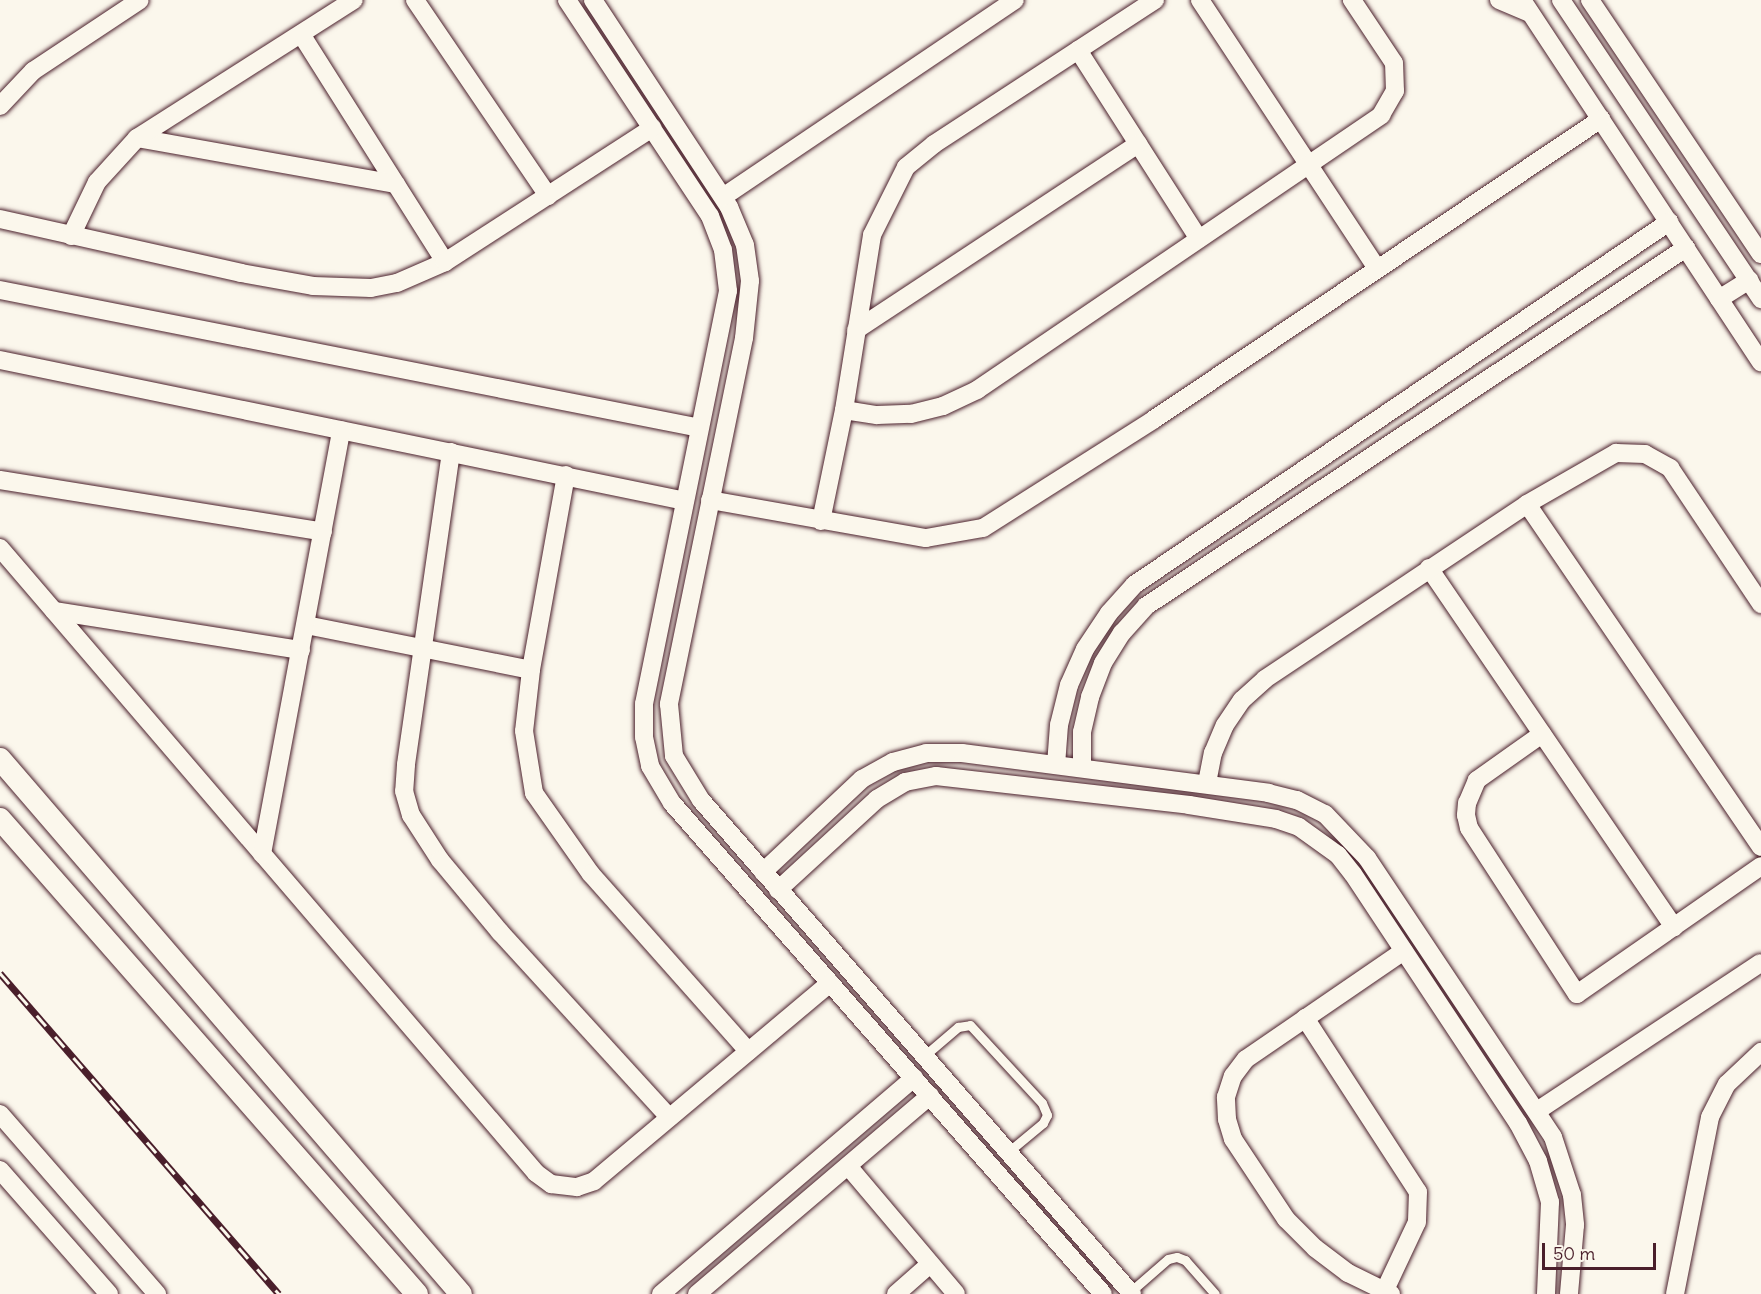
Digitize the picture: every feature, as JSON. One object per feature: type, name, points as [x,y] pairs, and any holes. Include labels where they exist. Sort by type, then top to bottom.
[{"type":"street","points":[[0,106],[33,71],[140,0]]},
{"type":"street","points":[[71,236],[97,182],[137,138],[354,0]]},
{"type":"street","points":[[415,0],[548,196]]},
{"type":"street","points":[[567,0],[710,216],[723,250],[728,291],[650,669],[644,737],[650,766],[664,790],[1103,1294]]},
{"type":"street","points":[[593,0],[723,197],[745,245],[750,292],[711,500],[675,674],[669,730],[678,764],[700,800],[1131,1293]]},
{"type":"street","points":[[723,197],[1015,0]]},
{"type":"street","points":[[821,520],[844,410],[872,235],[906,166],[934,144],[1155,0]]},
{"type":"street","points":[[1200,0],[1377,268]]},
{"type":"street","points":[[844,410],[877,415],[910,414],[943,406],[969,394],[1381,114],[1395,91],[1394,63],[1352,0]]},
{"type":"street","points":[[1499,0],[1526,6],[1761,362]]},
{"type":"street","points":[[1561,0],[1761,299]]},
{"type":"street","points":[[1590,0],[1761,254]]},
{"type":"street","points":[[301,34],[445,262]]},
{"type":"street","points":[[1078,50],[1199,239]]},
{"type":"street","points":[[711,500],[926,538],[983,528],[1133,433],[1601,119]]},
{"type":"street","points":[[0,219],[313,286],[371,288],[397,283],[445,262],[652,128]]},
{"type":"street","points":[[137,138],[396,184]]},
{"type":"street","points":[[856,330],[1138,144]]},
{"type":"street","points":[[1056,765],[1059,725],[1077,666],[1109,613],[1134,585],[1670,222]]},
{"type":"street","points":[[1082,768],[1083,732],[1090,697],[1103,663],[1122,633],[1146,606],[1686,248]]},
{"type":"street","points":[[1719,299],[1749,280]]},
{"type":"street","points":[[0,290],[700,428]]},
{"type":"street","points":[[0,360],[685,501]]},
{"type":"street","points":[[262,854],[342,430]]},
{"type":"street","points":[[451,452],[425,649],[406,765],[404,791],[411,815],[440,860],[500,932],[669,1117]]},
{"type":"street","points":[[1207,783],[1225,725],[1242,700],[1273,673],[1527,504],[1616,453],[1638,453],[1658,459],[1679,479],[1761,604]]},
{"type":"street","points":[[566,475],[531,670],[524,731],[527,763],[534,794],[545,814],[591,874],[748,1052]]},
{"type":"street","points":[[0,480],[323,532]]},
{"type":"street","points":[[1527,504],[1761,847]]},
{"type":"street","points":[[0,548],[543,1179],[568,1188],[586,1185],[830,983]]},
{"type":"street","points":[[1429,568],[1674,927]]},
{"type":"street","points":[[54,611],[301,651]]},
{"type":"street","points":[[306,625],[531,670]]},
{"type":"street","points":[[650,669],[675,674]]},
{"type":"street","points":[[1542,734],[1477,780],[1467,803],[1466,815],[1469,828],[1577,994],[1761,866]]},
{"type":"street","points":[[763,872],[862,779],[892,762],[926,753],[962,753],[1207,783],[1297,800],[1325,814],[1354,841],[1537,1111],[1557,1146],[1572,1195],[1575,1225],[1569,1294]]},
{"type":"street","points":[[0,759],[461,1294]]},
{"type":"street","points":[[778,890],[877,799],[905,782],[936,776],[1189,806],[1276,819],[1299,827],[1338,855],[1518,1123],[1538,1161],[1550,1202],[1546,1294]]},
{"type":"street","points":[[0,819],[417,1294]]},
{"type":"street","points":[[1305,1018],[1418,1192],[1417,1222],[1387,1293],[1315,1248],[1286,1219],[1233,1139],[1227,1119],[1226,1097],[1233,1076],[1246,1059],[1305,1018],[1404,951]]},
{"type":"street","points":[[1537,1111],[1761,963]]},
{"type":"street","points":[[1675,1294],[1710,1117],[1727,1084],[1761,1052]]},
{"type":"street","points":[[661,1294],[914,1078]]},
{"type":"street","points":[[697,1294],[930,1096]]},
{"type":"street","points":[[0,1114],[158,1294]]},
{"type":"street","points":[[301,1163],[328,1139]]},
{"type":"street","points":[[848,1166],[956,1294]]},
{"type":"street","points":[[0,1170],[109,1294]]},
{"type":"street","points":[[896,1294],[930,1264]]},
{"type":"lane","points":[[924,1056],[958,1027],[970,1025],[1042,1103],[1047,1115],[1043,1123],[1008,1152]]},
{"type":"lane","points":[[1131,1293],[1168,1259],[1177,1257],[1185,1260],[1215,1294]]},
{"type":"railway","points":[[0,973],[279,1294]]}]
